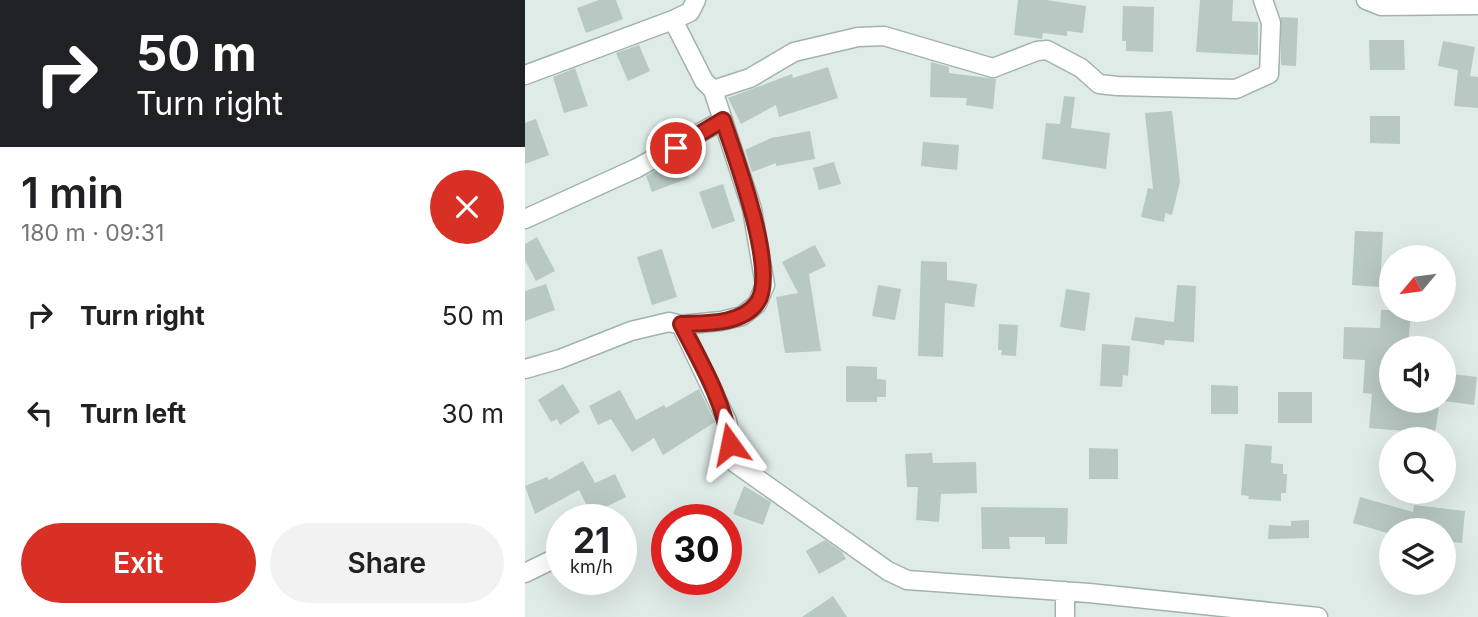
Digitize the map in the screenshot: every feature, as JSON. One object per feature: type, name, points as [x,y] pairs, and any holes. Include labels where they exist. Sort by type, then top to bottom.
[{"type":"street","points":[[525,75],[673,20],[689,12],[697,0]]},
{"type":"street","points":[[713,90],[750,78],[769,64],[794,52],[858,37],[884,36],[993,68],[1037,51],[1047,50],[1080,68],[1099,83],[1236,89],[1269,74],[1271,23],[1263,0]]},
{"type":"street","points":[[1366,0],[1381,6],[1478,5]]},
{"type":"street","points":[[525,369],[560,359],[631,331],[669,322],[681,324],[721,321],[742,316],[757,304],[765,285],[752,209],[713,90],[704,81],[673,20]]},
{"type":"street","points":[[525,219],[637,168],[723,120]]},
{"type":"street","points":[[681,324],[727,421],[735,463],[888,571],[907,580],[1065,591],[1318,617]]},
{"type":"street","points":[[525,573],[546,563]]},
{"type":"street","points":[[1065,591],[1065,617]]},
{"type":"building","points":[[599,0],[616,0],[623,19],[586,33],[577,8]]},
{"type":"building","points":[[1018,0],[1046,0],[1086,6],[1083,33],[1067,31],[1067,36],[1043,33],[1042,39],[1014,35]]},
{"type":"building","points":[[1200,0],[1233,0],[1232,21],[1258,22],[1258,55],[1196,52]]},
{"type":"building","points":[[1123,6],[1154,7],[1153,52],[1126,51],[1126,41],[1122,41]]},
{"type":"building","points":[[1281,17],[1298,18],[1296,66],[1281,65]]},
{"type":"building","points":[[1369,40],[1404,40],[1405,70],[1370,70]]},
{"type":"building","points":[[1443,41],[1475,47],[1470,76],[1478,77],[1478,108],[1454,106],[1458,70],[1438,66]]},
{"type":"building","points":[[639,45],[650,71],[628,81],[616,53]]},
{"type":"building","points":[[931,62],[949,67],[949,73],[996,79],[993,109],[966,105],[967,98],[930,97]]},
{"type":"building","points":[[828,67],[838,98],[779,117],[776,105],[741,124],[728,98],[792,74],[793,78]]},
{"type":"building","points":[[575,68],[588,106],[564,113],[553,77]]},
{"type":"building","points":[[1064,96],[1075,97],[1071,128],[1110,133],[1106,169],[1042,159],[1046,123],[1060,124]]},
{"type":"building","points":[[1172,111],[1180,182],[1172,215],[1165,213],[1164,222],[1141,217],[1148,188],[1153,189],[1145,113]]},
{"type":"building","points":[[1370,116],[1400,116],[1400,144],[1370,143]]},
{"type":"building","points":[[536,119],[549,155],[525,164],[525,123]]},
{"type":"building","points":[[810,131],[815,159],[776,166],[776,163],[752,172],[745,150],[771,138]]},
{"type":"building","points":[[923,142],[959,145],[957,170],[921,166]]},
{"type":"building","points":[[681,157],[689,178],[652,192],[646,176]]},
{"type":"building","points":[[834,162],[841,184],[819,190],[813,168]]},
{"type":"building","points":[[723,184],[735,221],[712,229],[699,192]]},
{"type":"building","points":[[1355,231],[1383,232],[1382,245],[1379,245],[1379,287],[1352,285]]},
{"type":"building","points":[[537,237],[555,271],[536,281],[525,260],[525,244]]},
{"type":"building","points":[[815,245],[826,266],[809,274],[821,351],[785,353],[776,297],[798,293],[782,262]]},
{"type":"building","points":[[662,249],[677,297],[652,305],[637,257]]},
{"type":"building","points":[[921,261],[947,262],[947,280],[977,284],[974,307],[945,303],[943,357],[918,356]]},
{"type":"building","points":[[546,284],[555,310],[525,321],[525,291]]},
{"type":"building","points":[[878,285],[901,289],[895,320],[872,316]]},
{"type":"building","points":[[1177,285],[1196,286],[1194,342],[1165,340],[1164,345],[1131,340],[1135,317],[1174,322]]},
{"type":"building","points":[[1066,289],[1090,293],[1085,331],[1060,327]]},
{"type":"building","points":[[1380,322],[1410,322],[1409,336],[1379,336],[1379,413],[1438,413],[1436,427],[1369,428],[1372,394],[1363,393],[1365,360],[1343,359],[1344,327],[1380,328]]},
{"type":"building","points":[[999,324],[1018,325],[1016,356],[1001,355],[1002,350],[998,350]]},
{"type":"building","points":[[1102,344],[1130,346],[1128,376],[1123,375],[1122,387],[1100,386]]},
{"type":"building","points":[[846,366],[877,367],[877,379],[886,380],[886,397],[877,397],[877,402],[846,402]]},
{"type":"building","points":[[1456,374],[1477,377],[1474,405],[1456,403]]},
{"type":"building","points":[[563,384],[580,412],[560,425],[557,419],[551,422],[538,400]]},
{"type":"building","points":[[1211,385],[1238,386],[1238,414],[1211,414]]},
{"type":"building","points":[[699,389],[715,422],[663,455],[654,438],[632,452],[611,419],[598,425],[589,406],[620,390],[636,420],[664,405],[666,408]]},
{"type":"building","points":[[1278,392],[1312,392],[1312,423],[1278,423]]},
{"type":"building","points":[[1245,444],[1272,446],[1271,463],[1283,464],[1283,474],[1287,474],[1286,493],[1281,493],[1281,501],[1248,499],[1249,496],[1241,495]]},
{"type":"building","points":[[1089,448],[1118,449],[1118,479],[1089,479]]},
{"type":"building","points":[[932,453],[933,463],[976,462],[977,493],[941,494],[939,522],[916,520],[918,487],[907,487],[905,454]]},
{"type":"building","points":[[583,461],[595,483],[615,474],[626,497],[612,504],[586,504],[579,490],[553,504],[546,504],[546,508],[535,514],[525,486],[547,477],[549,480]]},
{"type":"building","points":[[744,486],[771,502],[763,525],[742,517],[742,504],[737,504]]},
{"type":"building","points":[[1360,497],[1413,512],[1414,505],[1465,511],[1462,543],[1456,542],[1456,518],[1379,518],[1379,531],[1353,523]]},
{"type":"building","points":[[981,507],[1068,508],[1067,544],[1045,544],[1045,537],[1009,537],[1010,549],[982,549]]},
{"type":"building","points":[[1309,520],[1309,538],[1268,539],[1269,525],[1291,526],[1291,521]]},
{"type":"building","points":[[825,540],[842,552],[846,559],[819,574],[806,551]]},
{"type":"building","points":[[833,596],[847,617],[802,617]]},
{"type":"route","points":[[676,148],[723,120],[752,209],[765,285],[757,304],[742,316],[721,321],[681,324],[714,389],[727,421],[730,444]]}]
